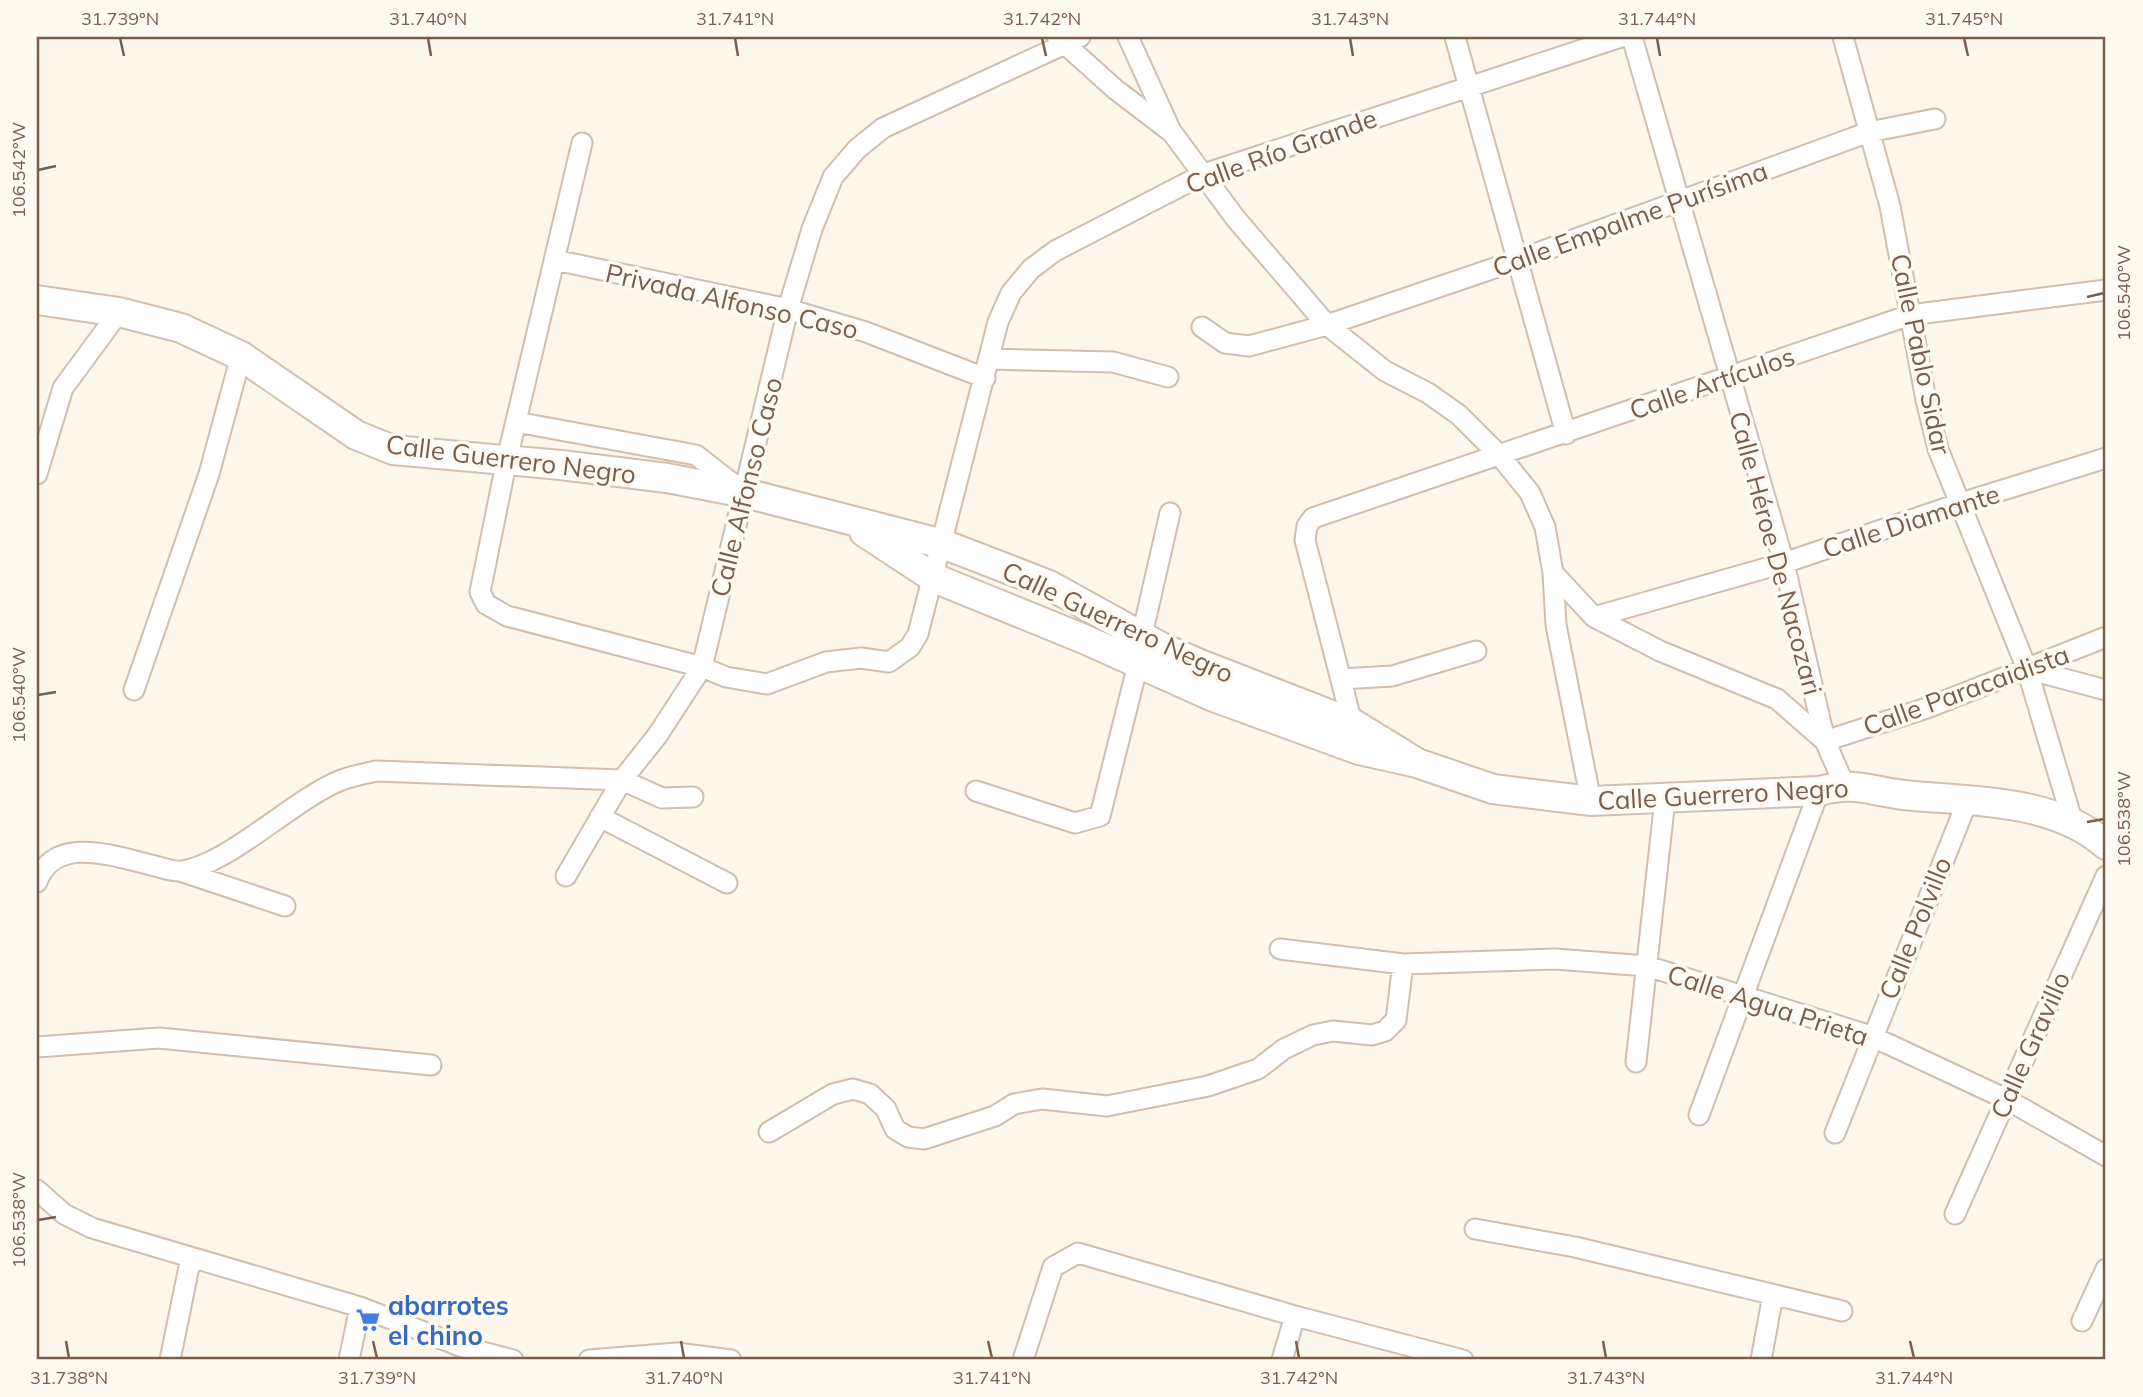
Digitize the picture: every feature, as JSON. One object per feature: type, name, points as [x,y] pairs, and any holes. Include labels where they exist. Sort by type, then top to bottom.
[{"type":"street","points":[[1128,37],[1171,131],[1236,219],[1327,325],[1385,371],[1428,393],[1459,415],[1501,457],[1530,493],[1545,527],[1553,573],[1556,625],[1591,801]]},
{"type":"street","points":[[1455,37],[1566,434]]},
{"type":"street","name":"Calle Río Grande","points":[[507,460],[482,577],[480,592],[485,604],[506,615],[702,667],[726,677],[767,684],[826,662],[861,658],[889,662],[910,647],[918,634],[998,323],[1007,303],[1031,269],[1055,251],[1204,174],[1621,37]]},
{"type":"street","name":"Calle Héroe De Nacozari","points":[[1632,37],[1784,564],[1825,741],[1832,787]]},
{"type":"street","name":"Calle Pablo Sidar","points":[[1843,37],[1890,206],[1938,449],[2027,669],[2073,823]]},
{"type":"street","points":[[1066,39],[1115,89],[1171,131]]},
{"type":"street","name":"Calle Alfonso Caso","points":[[566,876],[622,780],[657,736],[702,667],[788,309],[812,229],[833,177],[857,149],[883,128],[1066,39]]},
{"type":"street","name":"Calle Empalme Purísima","points":[[1202,327],[1225,343],[1249,346],[1327,325],[1517,260],[1869,132],[1935,119]]},
{"type":"street","points":[[507,460],[582,143]]},
{"type":"street","name":"Privada Alfonso Caso","points":[[555,260],[788,309],[987,369]]},
{"type":"street","name":"Calle Artículos","points":[[1342,679],[1305,540],[1307,526],[1313,518],[1501,457],[1910,315],[2106,290]]},
{"type":"street","name":"Calle Guerrero Negro","points":[[37,300],[119,312],[181,328],[241,356],[356,435],[379,445],[415,453],[507,460],[667,478],[745,493],[943,544],[1049,585],[1163,648],[1352,723],[1417,764]]},
{"type":"street","points":[[37,474],[63,388],[119,312]]},
{"type":"street","points":[[134,690],[209,474],[241,356]]},
{"type":"street","points":[[987,369],[1113,362],[1168,377]]},
{"type":"street","points":[[516,422],[696,455],[745,493]]},
{"type":"street","name":"Calle Diamante","points":[[1594,617],[1784,564],[1961,503],[2106,458]]},
{"type":"street","points":[[1142,635],[1170,513]]},
{"type":"street","name":"Calle Guerrero Negro","points":[[847,521],[934,578],[1138,664],[1283,724],[1359,750],[1417,764],[1493,789],[1591,801],[1665,799],[1832,787],[2026,808],[2073,823],[2106,845]]},
{"type":"street","points":[[1553,573],[1594,617],[1660,651],[1777,699],[1825,741]]},
{"type":"street","name":"Calle Paracaidista","points":[[1825,741],[1927,708],[2106,637]]},
{"type":"street","points":[[1352,723],[1342,679],[1392,676],[1476,651]]},
{"type":"street","points":[[976,791],[1075,823],[1100,816],[1138,664]]},
{"type":"street","points":[[2027,669],[2106,690]]},
{"type":"street","points":[[180,871],[205,863],[339,781],[376,771],[622,780],[662,797],[693,797]]},
{"type":"street","points":[[1699,1115],[1743,998],[1832,787]]},
{"type":"street","points":[[1636,1062],[1665,799]]},
{"type":"street","name":"Calle Polvillo","points":[[1835,1133],[1871,1036],[1967,802]]},
{"type":"street","points":[[600,817],[727,883]]},
{"type":"street","points":[[37,883],[46,865],[55,856],[71,853],[108,856],[180,871],[285,906]]},
{"type":"street","name":"Calle Gravillo","points":[[1955,1214],[2106,876]]},
{"type":"street","name":"Calle Agua Prieta","points":[[1280,949],[1404,964],[1555,959],[1647,966],[1871,1036],[2006,1100],[2106,1156]]},
{"type":"street","points":[[769,1132],[833,1094],[853,1090],[870,1094],[886,1109],[895,1129],[908,1137],[924,1139],[995,1116],[1014,1104],[1042,1099],[1107,1105],[1237,1077],[1313,1035],[1333,1031],[1372,1035],[1385,1031],[1396,1020],[1404,964]]},
{"type":"street","points":[[37,1047],[159,1038],[431,1065]]},
{"type":"street","points":[[37,1190],[64,1214],[92,1228],[360,1307],[491,1359],[513,1360]]},
{"type":"street","points":[[1475,1229],[1575,1247],[1842,1311]]},
{"type":"street","points":[[1023,1360],[1053,1267],[1078,1253],[1295,1316],[1463,1360]]},
{"type":"street","points":[[170,1360],[191,1257]]},
{"type":"street","points":[[2082,1321],[2101,1295],[2106,1269]]},
{"type":"street","points":[[1761,1360],[1773,1295]]},
{"type":"street","points":[[349,1360],[360,1307]]},
{"type":"street","points":[[1282,1360],[1295,1316]]},
{"type":"street","points":[[589,1360],[677,1353],[731,1360]]},
{"type":"place","name":"abarrotes el chino","points":[[368,1320]]}]
